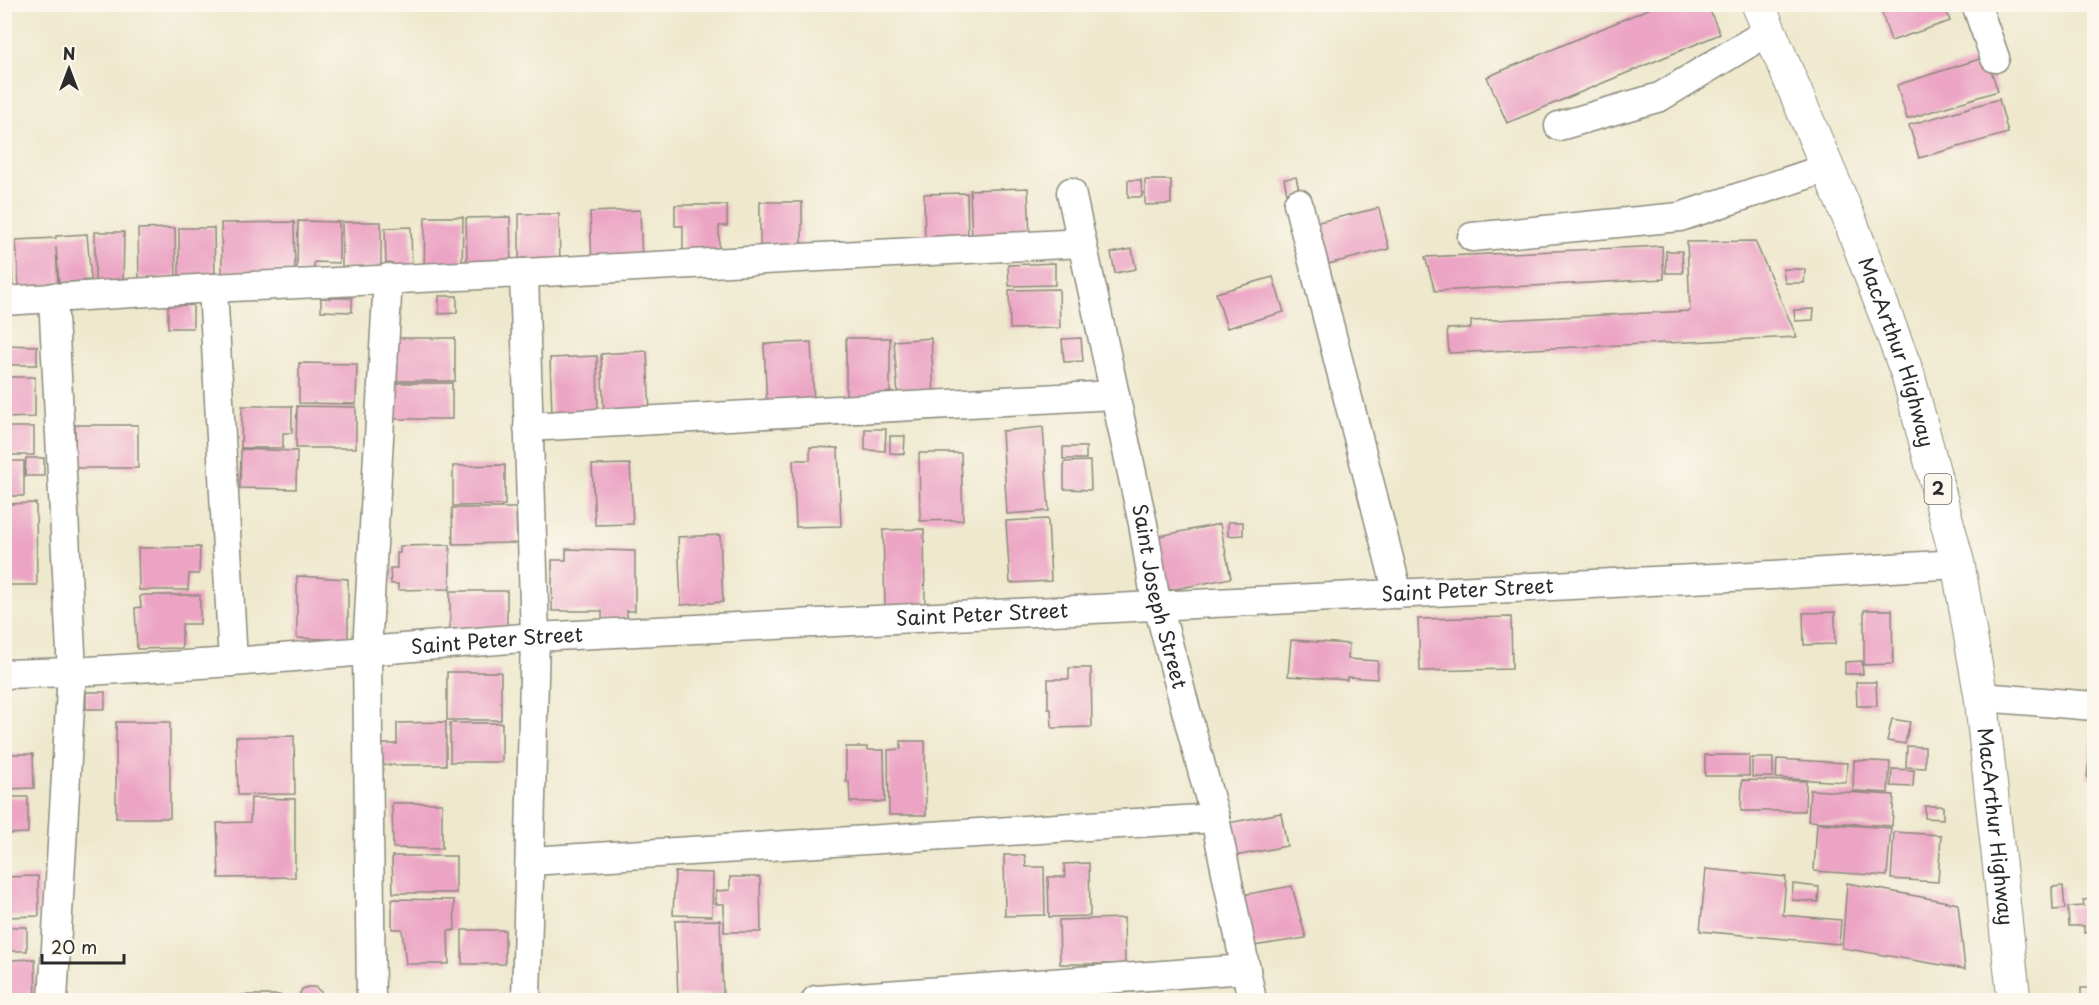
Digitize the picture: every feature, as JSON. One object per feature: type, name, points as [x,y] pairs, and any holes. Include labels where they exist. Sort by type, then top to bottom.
[{"type":"highway","name":"MacArthur Highway","points":[[1764,17],[1855,233],[1908,375],[1958,564],[1981,697],[2014,1000]]},
{"type":"street","points":[[1976,4],[1995,58]]},
{"type":"street","points":[[1559,126],[1660,96],[1711,68],[1764,17]]},
{"type":"street","points":[[1472,237],[1680,217],[1827,168]]},
{"type":"street","name":"Saint Joseph Street","points":[[1071,192],[1143,524],[1158,606],[1215,818],[1252,1000]]},
{"type":"street","points":[[1298,203],[1398,594]]},
{"type":"street","points":[[4,301],[388,278],[524,273],[1082,243]]},
{"type":"street","points":[[524,273],[535,637],[526,1000]]},
{"type":"street","points":[[371,1000],[367,651],[388,278]]},
{"type":"street","points":[[213,288],[233,662]]},
{"type":"street","points":[[53,297],[72,672],[53,1000]]},
{"type":"street","points":[[528,427],[1114,395]]},
{"type":"street","name":"Saint Peter Street","points":[[4,674],[233,662],[535,637],[1958,564]]},
{"type":"street","points":[[1981,697],[2094,706]]},
{"type":"street","points":[[531,861],[1215,818]]},
{"type":"street","points":[[816,1000],[1246,969]]},
{"type":"building","points":[[1660,4],[1707,4],[1720,34],[1507,123],[1487,77]]},
{"type":"building","points":[[1879,4],[1944,4],[1950,21],[1891,41]]},
{"type":"building","points":[[1986,57],[1998,91],[1907,119],[1897,85]]},
{"type":"building","points":[[1999,99],[2008,133],[1919,158],[1909,125]]},
{"type":"building","points":[[1296,177],[1300,195],[1288,198],[1284,179]]},
{"type":"building","points":[[1128,180],[1141,180],[1142,197],[1128,197]]},
{"type":"building","points":[[1145,180],[1171,180],[1171,204],[1145,205]]},
{"type":"building","points":[[1028,188],[1030,239],[972,241],[970,190]]},
{"type":"building","points":[[967,193],[968,244],[925,245],[924,194]]},
{"type":"building","points":[[760,202],[802,202],[802,249],[760,249]]},
{"type":"building","points":[[675,205],[727,205],[727,226],[719,226],[719,256],[683,256],[683,226],[675,226]]},
{"type":"building","points":[[1379,208],[1389,249],[1324,265],[1314,223]]},
{"type":"building","points":[[640,210],[642,264],[592,266],[590,212]]},
{"type":"building","points":[[519,214],[559,214],[560,267],[519,267]]},
{"type":"building","points":[[425,217],[463,217],[462,270],[424,270]]},
{"type":"building","points":[[510,217],[511,264],[467,264],[466,218]]},
{"type":"building","points":[[298,221],[339,222],[339,263],[314,262],[314,272],[297,272]]},
{"type":"building","points":[[294,222],[295,272],[222,273],[221,223]]},
{"type":"building","points":[[342,222],[381,222],[381,268],[342,268]]},
{"type":"building","points":[[411,227],[412,270],[386,271],[385,228]]},
{"type":"building","points":[[175,228],[176,277],[139,278],[138,229]]},
{"type":"building","points":[[179,228],[214,228],[215,278],[179,279]]},
{"type":"building","points":[[95,232],[124,232],[123,285],[95,285]]},
{"type":"building","points":[[87,234],[91,280],[59,283],[56,247],[58,285],[19,288],[16,240]]},
{"type":"building","points":[[1755,241],[1797,337],[1449,353],[1447,329],[1471,328],[1471,321],[1690,311],[1687,242]]},
{"type":"building","points":[[4,245],[11,245],[13,297],[4,298]]},
{"type":"building","points":[[1662,246],[1664,279],[1435,291],[1425,257]]},
{"type":"building","points":[[1132,249],[1136,269],[1115,273],[1111,253]]},
{"type":"building","points":[[1666,251],[1682,251],[1683,273],[1666,273]]},
{"type":"building","points":[[1055,263],[1055,285],[1009,286],[1008,265]]},
{"type":"building","points":[[1783,269],[1805,269],[1804,283],[1785,283]]},
{"type":"building","points":[[1273,277],[1284,312],[1227,328],[1216,293]]},
{"type":"building","points":[[1059,289],[1060,328],[1010,329],[1009,290]]},
{"type":"building","points":[[439,296],[457,296],[457,313],[439,314]]},
{"type":"building","points":[[321,298],[352,298],[352,312],[321,311]]},
{"type":"building","points":[[193,305],[193,328],[168,328],[168,306]]},
{"type":"building","points":[[1814,309],[1813,320],[1795,321],[1794,310]]},
{"type":"building","points":[[389,338],[455,338],[455,381],[389,381]]},
{"type":"building","points":[[846,338],[890,338],[890,401],[846,401]]},
{"type":"building","points":[[931,338],[934,395],[898,397],[894,341]]},
{"type":"building","points":[[1081,338],[1083,361],[1064,362],[1062,339]]},
{"type":"building","points":[[811,342],[814,404],[767,407],[764,344]]},
{"type":"building","points":[[4,345],[37,346],[37,365],[4,365]]},
{"type":"building","points":[[647,351],[650,415],[604,417],[601,354]]},
{"type":"building","points":[[597,356],[598,413],[552,415],[550,358]]},
{"type":"building","points":[[299,363],[357,364],[356,404],[299,403]]},
{"type":"building","points":[[4,377],[35,377],[35,417],[4,418]]},
{"type":"building","points":[[394,383],[452,383],[452,419],[394,419]]},
{"type":"building","points":[[242,406],[292,406],[292,433],[283,433],[283,448],[241,448]]},
{"type":"building","points":[[297,406],[356,407],[356,448],[296,448]]},
{"type":"building","points":[[75,425],[138,425],[138,468],[75,468]]},
{"type":"building","points":[[4,427],[34,427],[34,455],[4,455]]},
{"type":"building","points":[[1043,427],[1049,511],[1007,514],[1002,431]]},
{"type":"building","points":[[865,429],[886,429],[885,451],[865,450]]},
{"type":"building","points":[[890,436],[905,436],[904,454],[890,453]]},
{"type":"building","points":[[810,447],[838,448],[841,526],[796,527],[793,460],[810,460]]},
{"type":"building","points":[[1063,447],[1086,447],[1086,459],[1063,459]]},
{"type":"building","points":[[241,449],[297,451],[296,489],[240,488]]},
{"type":"building","points":[[919,453],[961,453],[963,520],[920,521]]},
{"type":"building","points":[[26,458],[44,458],[44,476],[25,476]]},
{"type":"building","points":[[4,461],[24,461],[24,496],[4,496]]},
{"type":"building","points":[[1090,461],[1091,490],[1064,489],[1064,462]]},
{"type":"building","points":[[630,464],[633,524],[595,525],[592,465]]},
{"type":"building","points":[[505,465],[505,505],[453,506],[453,466]]},
{"type":"building","points":[[36,503],[37,585],[5,585],[5,504]]},
{"type":"building","points":[[452,508],[516,508],[517,543],[453,544]]},
{"type":"building","points":[[1048,519],[1051,581],[1010,583],[1006,521]]},
{"type":"building","points":[[1228,522],[1243,522],[1243,535],[1228,536]]},
{"type":"building","points":[[1220,524],[1231,578],[1165,591],[1154,537]]},
{"type":"building","points":[[924,529],[925,607],[885,608],[883,530]]},
{"type":"building","points":[[720,535],[723,602],[681,605],[678,537]]},
{"type":"building","points":[[450,545],[450,589],[398,590],[398,584],[391,584],[390,568],[397,568],[397,553],[400,553],[400,546]]},
{"type":"building","points":[[200,547],[199,574],[189,574],[188,590],[139,590],[138,548]]},
{"type":"building","points":[[566,549],[635,551],[635,611],[627,611],[627,619],[602,619],[602,611],[552,611],[552,560],[566,560]]},
{"type":"building","points":[[297,576],[348,579],[348,640],[297,638]]},
{"type":"building","points":[[450,591],[507,591],[507,629],[450,629]]},
{"type":"building","points":[[200,595],[200,624],[182,624],[182,648],[137,649],[135,608],[141,607],[140,596]]},
{"type":"building","points":[[1864,610],[1892,610],[1893,664],[1864,665]]},
{"type":"building","points":[[1835,612],[1835,644],[1804,645],[1803,613]]},
{"type":"building","points":[[1511,617],[1512,669],[1420,671],[1418,619]]},
{"type":"building","points":[[1291,640],[1349,644],[1348,659],[1378,661],[1377,679],[1347,677],[1347,680],[1288,676]]},
{"type":"building","points":[[1862,661],[1863,674],[1845,674],[1845,662]]},
{"type":"building","points":[[1069,668],[1091,668],[1092,727],[1052,728],[1051,709],[1048,709],[1048,679],[1069,679]]},
{"type":"building","points":[[447,672],[501,672],[501,720],[447,720]]},
{"type":"building","points":[[1856,682],[1876,682],[1877,706],[1857,706]]},
{"type":"building","points":[[86,692],[105,692],[105,709],[86,709]]},
{"type":"building","points":[[1892,719],[1910,722],[1905,744],[1887,741]]},
{"type":"building","points":[[116,722],[170,722],[170,818],[116,818]]},
{"type":"building","points":[[446,722],[446,765],[383,765],[382,744],[397,744],[397,723]]},
{"type":"building","points":[[450,723],[502,723],[502,762],[450,762]]},
{"type":"building","points":[[294,736],[295,794],[238,795],[236,737]]},
{"type":"building","points":[[2092,737],[2094,737],[2094,779],[2087,778]]},
{"type":"building","points":[[901,741],[925,741],[926,815],[889,815],[888,750],[901,749]]},
{"type":"building","points":[[1907,746],[1925,747],[1925,768],[1906,767]]},
{"type":"building","points":[[846,747],[884,750],[885,802],[850,802],[849,781],[846,782]]},
{"type":"building","points":[[4,754],[33,754],[34,788],[4,789]]},
{"type":"building","points":[[1705,755],[1749,755],[1749,776],[1705,776]]},
{"type":"building","points":[[1752,758],[1773,758],[1773,777],[1752,777]]},
{"type":"building","points":[[1777,759],[1847,763],[1846,782],[1776,778]]},
{"type":"building","points":[[1854,760],[1890,762],[1888,793],[1853,791]]},
{"type":"building","points":[[1892,769],[1914,770],[1913,787],[1891,786]]},
{"type":"building","points":[[1742,780],[1806,781],[1805,811],[1741,811]]},
{"type":"building","points":[[1810,790],[1894,795],[1892,826],[1808,821]]},
{"type":"building","points":[[4,797],[28,797],[28,833],[4,834]]},
{"type":"building","points":[[251,798],[295,799],[295,877],[219,878],[217,823],[250,822]]},
{"type":"building","points":[[392,803],[442,803],[442,849],[393,848]]},
{"type":"building","points":[[1925,806],[1943,806],[1943,819],[1925,818]]},
{"type":"building","points":[[1281,813],[1287,846],[1235,856],[1228,823]]},
{"type":"building","points":[[1817,823],[1891,828],[1887,876],[1814,871]]},
{"type":"building","points":[[1894,832],[1941,835],[1938,882],[1891,879]]},
{"type":"building","points":[[1004,855],[1025,855],[1026,867],[1044,867],[1045,915],[1005,916]]},
{"type":"building","points":[[392,856],[456,856],[456,893],[393,893]]},
{"type":"building","points":[[1089,863],[1090,916],[1049,917],[1048,877],[1065,877],[1064,864]]},
{"type":"building","points":[[1706,869],[1786,877],[1783,915],[1841,920],[1839,944],[1700,931]]},
{"type":"building","points":[[675,872],[713,873],[712,916],[673,915]]},
{"type":"building","points":[[38,876],[39,916],[4,917],[4,877]]},
{"type":"building","points":[[730,877],[760,877],[761,932],[724,932],[724,904],[716,904],[716,891],[730,890]]},
{"type":"building","points":[[1847,883],[1958,904],[1965,969],[1842,948]]},
{"type":"building","points":[[1793,884],[1819,887],[1818,902],[1792,900]]},
{"type":"building","points":[[1292,886],[1306,938],[1247,947],[1237,896]]},
{"type":"building","points":[[2063,886],[2065,909],[2053,910],[2052,887]]},
{"type":"building","points":[[392,899],[454,900],[455,930],[448,931],[449,964],[406,964],[402,929],[392,929]]},
{"type":"building","points":[[2094,899],[2094,932],[2084,933],[2084,926],[2069,926],[2068,907],[2084,906],[2083,900]]},
{"type":"building","points":[[1124,918],[1125,964],[1060,964],[1059,920]]},
{"type":"building","points":[[720,920],[723,994],[678,996],[675,921]]},
{"type":"building","points":[[4,927],[27,927],[27,951],[4,951]]},
{"type":"building","points":[[462,930],[505,930],[505,964],[462,964]]},
{"type":"building","points":[[35,959],[36,1000],[4,1000],[4,967],[9,967],[9,960]]},
{"type":"building","points":[[315,987],[321,992],[324,1000],[297,1000],[302,989]]},
{"type":"building","points":[[2081,988],[2094,988],[2094,1000],[2081,1000]]},
{"type":"building","points":[[242,995],[280,995],[280,1000],[242,1000]]}]
